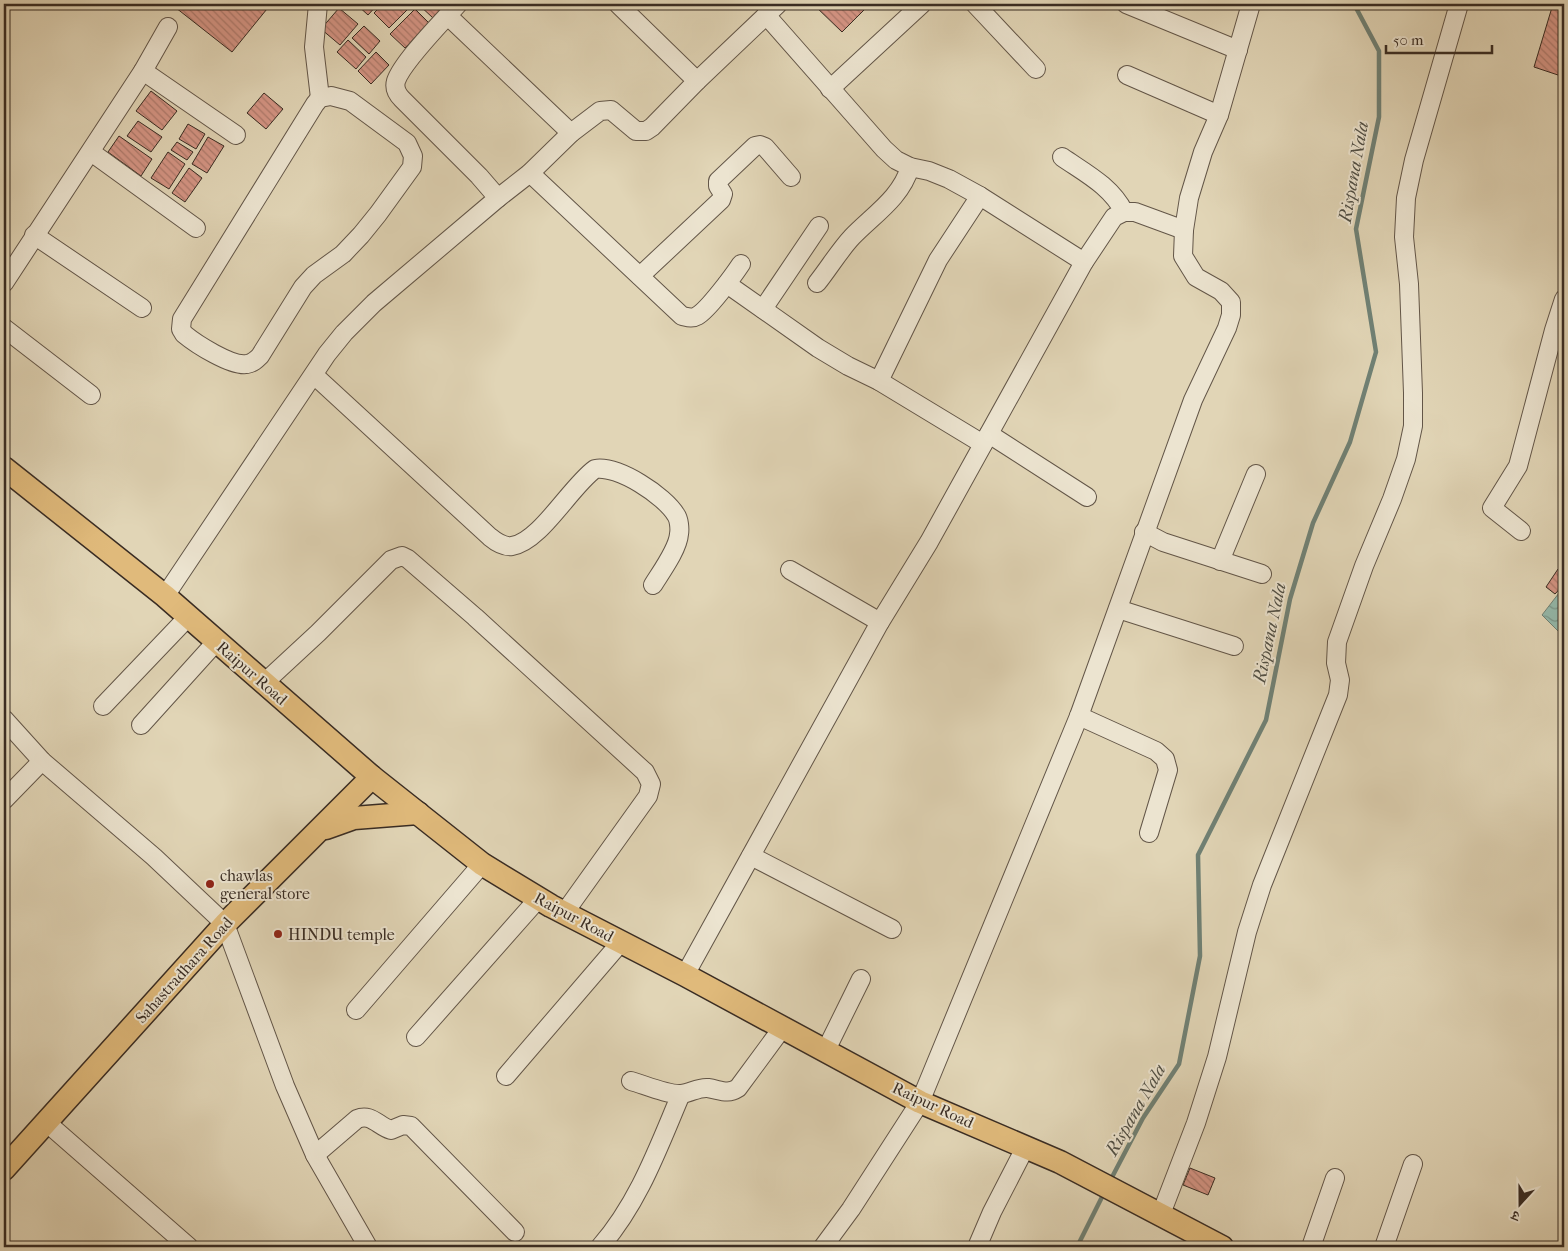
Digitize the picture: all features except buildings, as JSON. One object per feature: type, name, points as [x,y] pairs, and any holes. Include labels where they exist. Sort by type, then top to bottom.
[{"type":"main road","name":"Raipur Road","points":[[4,468],[165,596],[372,776],[482,864],[538,898],[684,974],[920,1102],[1060,1162],[1222,1247]]},
{"type":"main road","name":"Sahastradhara Road","points":[[4,1169],[225,924],[372,776]]},
{"type":"main road","points":[[320,830],[354,818],[418,813]]},
{"type":"street","points":[[318,4],[314,47],[320,98],[182,320],[181,329],[184,334],[234,363],[246,365],[254,362],[260,356],[303,287],[314,275],[343,254],[355,242],[412,167],[413,156],[411,149],[378,122],[350,101],[336,96],[320,98]]},
{"type":"street","points":[[618,4],[697,80]]},
{"type":"street","points":[[830,89],[922,4]]},
{"type":"street","points":[[974,4],[1036,69]]},
{"type":"street","points":[[1126,4],[1238,50]]},
{"type":"street","points":[[822,1247],[855,1202],[920,1102],[1079,716],[1193,400],[1227,328],[1231,315],[1231,302],[1221,291],[1196,277],[1183,256],[1184,230],[1189,198],[1203,152],[1219,115],[1252,4]]},
{"type":"street","points":[[1161,1214],[1196,1123],[1217,1057],[1247,932],[1262,885],[1338,695],[1340,680],[1336,663],[1337,642],[1364,566],[1392,499],[1406,459],[1413,426],[1409,284],[1404,237],[1406,198],[1414,160],[1459,4]]},
{"type":"street","points":[[498,198],[479,176],[402,99],[396,89],[396,82],[408,62],[453,10],[571,133]]},
{"type":"street","points":[[165,596],[333,347],[374,303],[530,173],[571,133],[600,112],[611,110],[636,131],[646,131],[652,127],[697,80],[772,10],[830,89],[896,160],[910,167],[929,171],[949,179],[980,196],[1084,262]]},
{"type":"street","points":[[4,283],[143,71],[168,27]]},
{"type":"street","points":[[143,71],[236,135]]},
{"type":"street","points":[[1127,75],[1219,115]]},
{"type":"street","points":[[640,276],[721,200],[723,194],[718,186],[718,182],[755,146],[765,147],[791,177]]},
{"type":"street","points":[[91,152],[196,228]]},
{"type":"street","points":[[1062,157],[1110,191],[1124,212]]},
{"type":"street","points":[[817,283],[852,238],[900,188],[907,177],[910,167]]},
{"type":"street","points":[[530,173],[682,316],[691,318],[699,315],[727,284],[741,264]]},
{"type":"street","points":[[878,381],[938,260],[980,196]]},
{"type":"street","points":[[684,974],[880,622],[929,542],[1084,262],[1114,217],[1124,212],[1135,212],[1184,230]]},
{"type":"street","points":[[763,309],[819,226]]},
{"type":"street","points":[[34,235],[142,308]]},
{"type":"street","points":[[727,284],[818,348],[848,366],[986,439],[1087,497]]},
{"type":"street","points":[[1521,531],[1492,508],[1518,466],[1564,299]]},
{"type":"street","points":[[4,328],[91,395]]},
{"type":"street","points":[[314,375],[490,537],[505,545],[512,546],[524,541],[538,530],[595,469],[604,468],[621,473],[640,484],[668,503],[678,517],[680,535],[668,562],[652,585]]},
{"type":"street","points":[[1220,561],[1256,474]]},
{"type":"street","points":[[1144,532],[1163,542],[1262,574]]},
{"type":"street","points":[[264,684],[390,560],[402,556],[414,563],[645,772],[651,784],[648,796],[565,912]]},
{"type":"street","points":[[790,570],[880,622]]},
{"type":"street","points":[[1118,609],[1234,646]]},
{"type":"street","points":[[103,706],[188,617]]},
{"type":"street","points":[[141,726],[216,642]]},
{"type":"street","points":[[1079,716],[1156,751],[1165,759],[1168,770],[1149,834]]},
{"type":"street","points":[[4,719],[42,761],[154,857],[225,924],[285,1086],[315,1155],[368,1247]]},
{"type":"street","points":[[4,800],[42,761]]},
{"type":"street","points":[[750,856],[892,929]]},
{"type":"street","points":[[356,1010],[482,864]]},
{"type":"street","points":[[416,1037],[538,898]]},
{"type":"street","points":[[506,1076],[621,942]]},
{"type":"street","points":[[826,1050],[861,979]]},
{"type":"street","points":[[631,1081],[671,1093],[681,1094],[698,1088],[708,1088],[725,1093],[732,1092],[738,1088],[783,1027]]},
{"type":"street","points":[[600,1247],[613,1232],[630,1205],[681,1094]]},
{"type":"street","points":[[315,1155],[357,1119],[364,1116],[372,1118],[385,1128],[391,1130],[404,1125],[411,1126],[515,1232]]},
{"type":"street","points":[[46,1122],[189,1247]]},
{"type":"street","points":[[977,1247],[992,1212],[1026,1146]]},
{"type":"street","points":[[1384,1247],[1413,1164]]},
{"type":"street","points":[[1311,1247],[1335,1178]]},
{"type":"water","points":[[1559,593],[1564,597],[1564,637],[1542,615]]},
{"type":"waterway","name":"Rispana Nala","points":[[1110,1181],[1143,1118],[1179,1064],[1200,956],[1198,855],[1266,720],[1290,599],[1313,523],[1350,442],[1376,352],[1356,229],[1379,117],[1379,51],[1354,4]]},
{"type":"waterway","name":"Rispana Nala","points":[[1077,1247],[1104,1193]]},
{"type":"place","name":"chawlas general store","points":[[210,884]]},
{"type":"place","name":"HINDU temple","points":[[278,934]]}]
